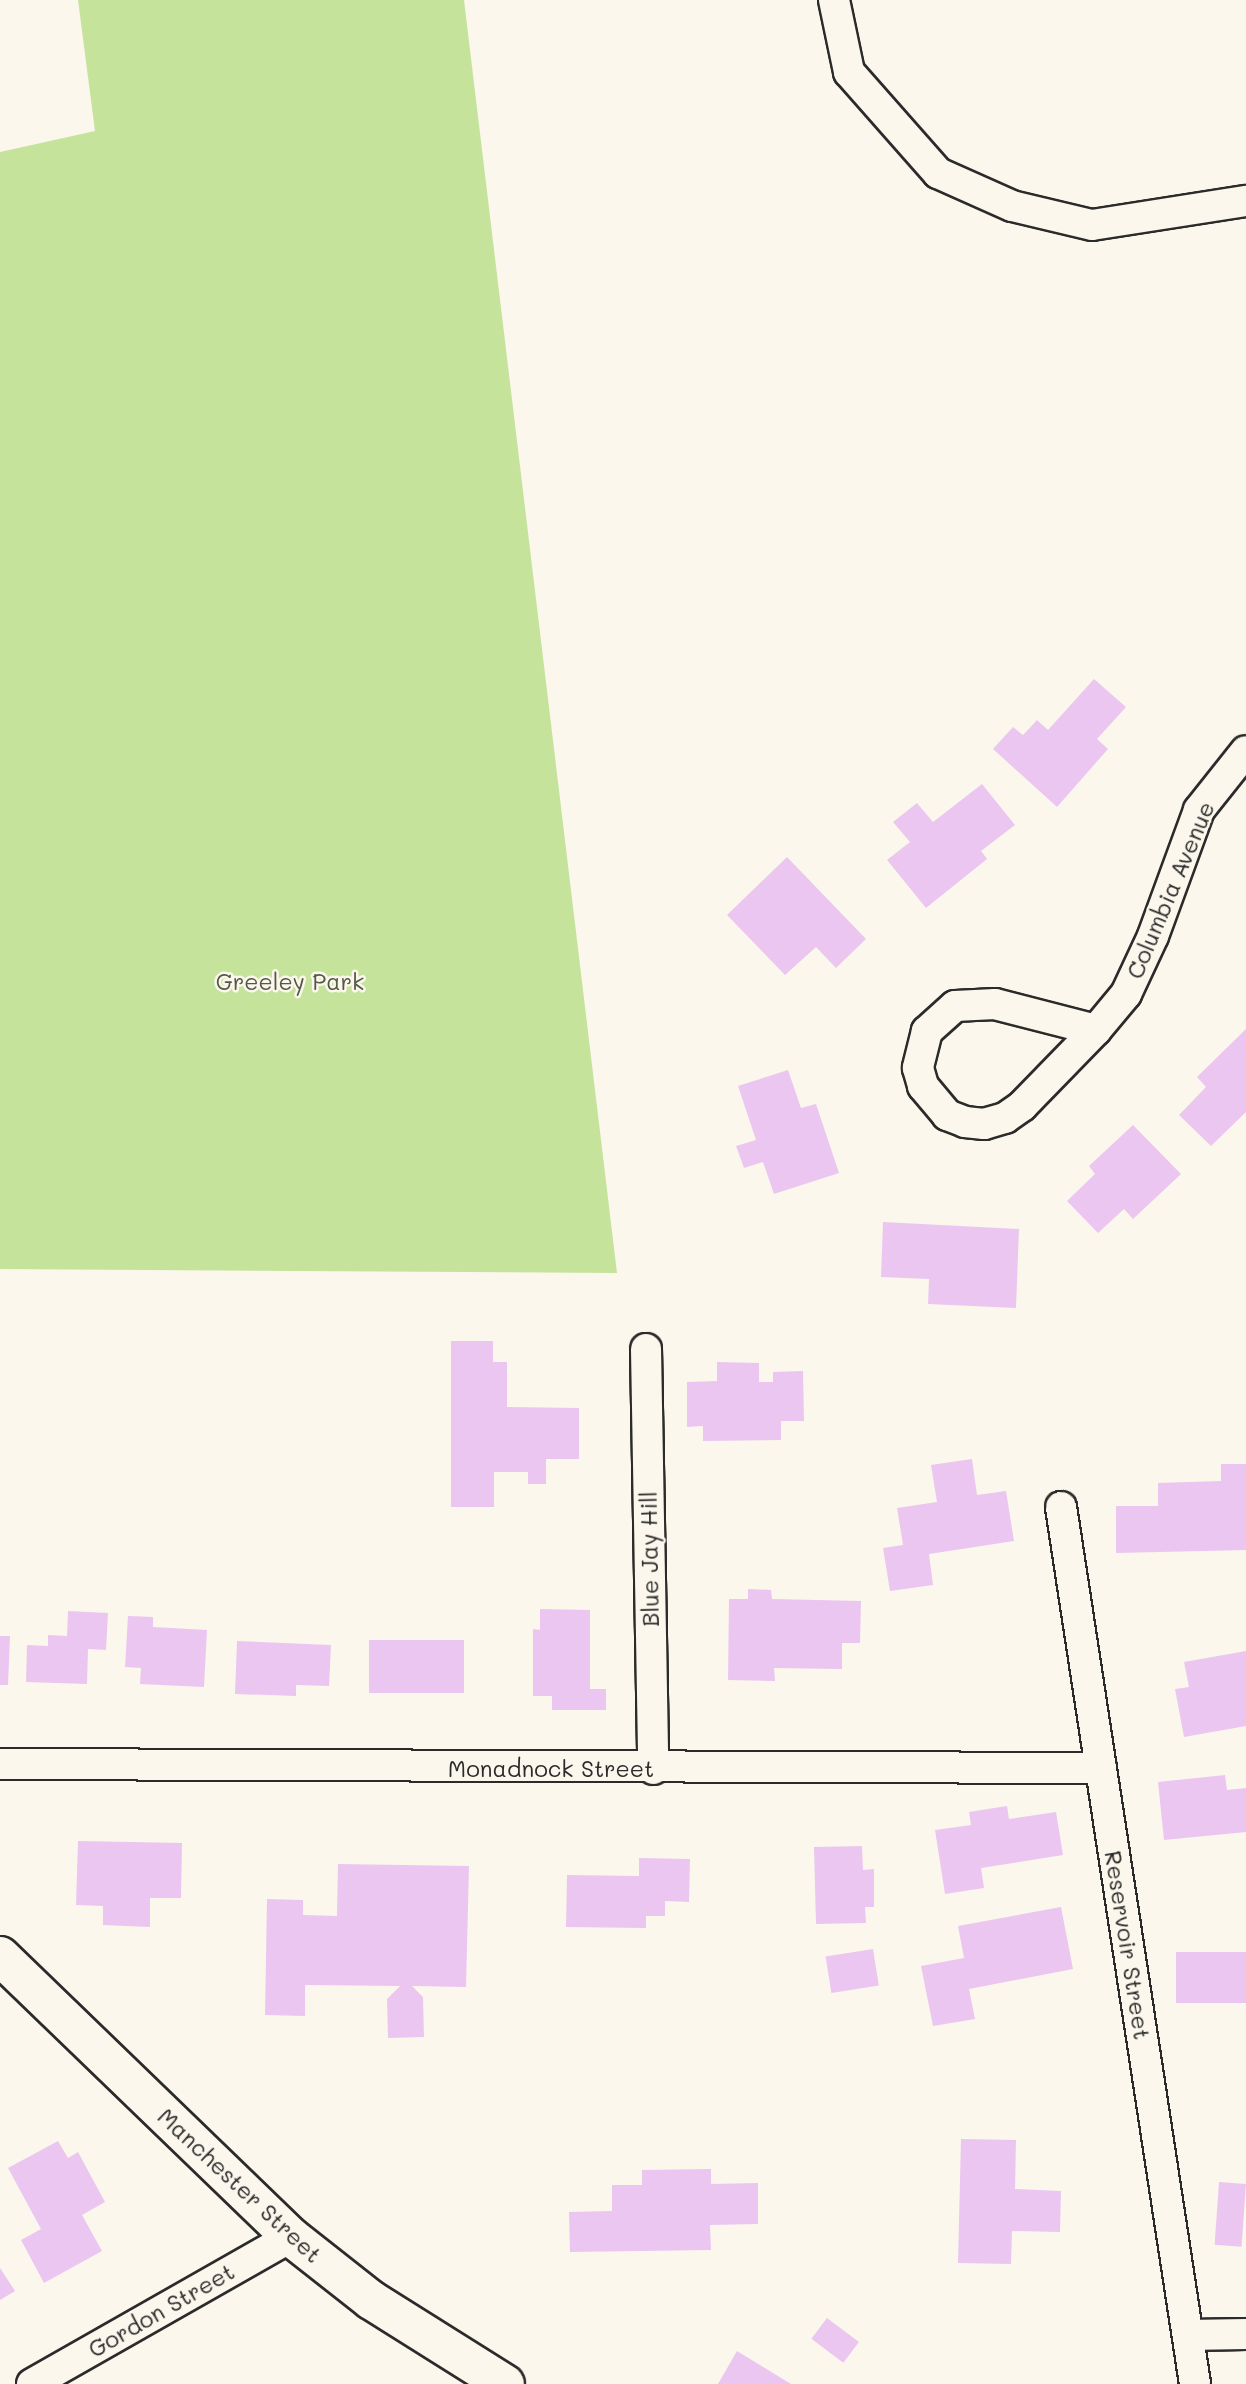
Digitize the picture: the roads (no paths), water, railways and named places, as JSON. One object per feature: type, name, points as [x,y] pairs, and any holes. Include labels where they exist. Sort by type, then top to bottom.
[{"type":"street","points":[[834,0],[849,72],[938,173],[1012,206],[1092,225],[1246,201]]},
{"type":"street","name":"Columbia Avenue","points":[[1096,1030],[995,1004],[955,1006],[927,1031],[919,1058],[923,1086],[933,1102],[956,1118],[984,1124],[1005,1118],[1022,1106],[1096,1030],[1126,994],[1153,936],[1199,810],[1246,751]]},
{"type":"street","name":"Blue Jay Hill","points":[[646,1349],[653,1769]]},
{"type":"street","name":"Reservoir Street","points":[[1061,1507],[1195,2384]]},
{"type":"street","name":"Monadnock Street","points":[[0,1764],[1101,1769]]},
{"type":"street","name":"Manchester Street","points":[[0,1956],[291,2237],[372,2300],[505,2384]]},
{"type":"street","name":"Gordon Street","points":[[32,2384],[291,2237]]},
{"type":"street","points":[[1188,2335],[1246,2334]]},
{"type":"park label","name":"Greeley Park","points":[[290,981]]}]
